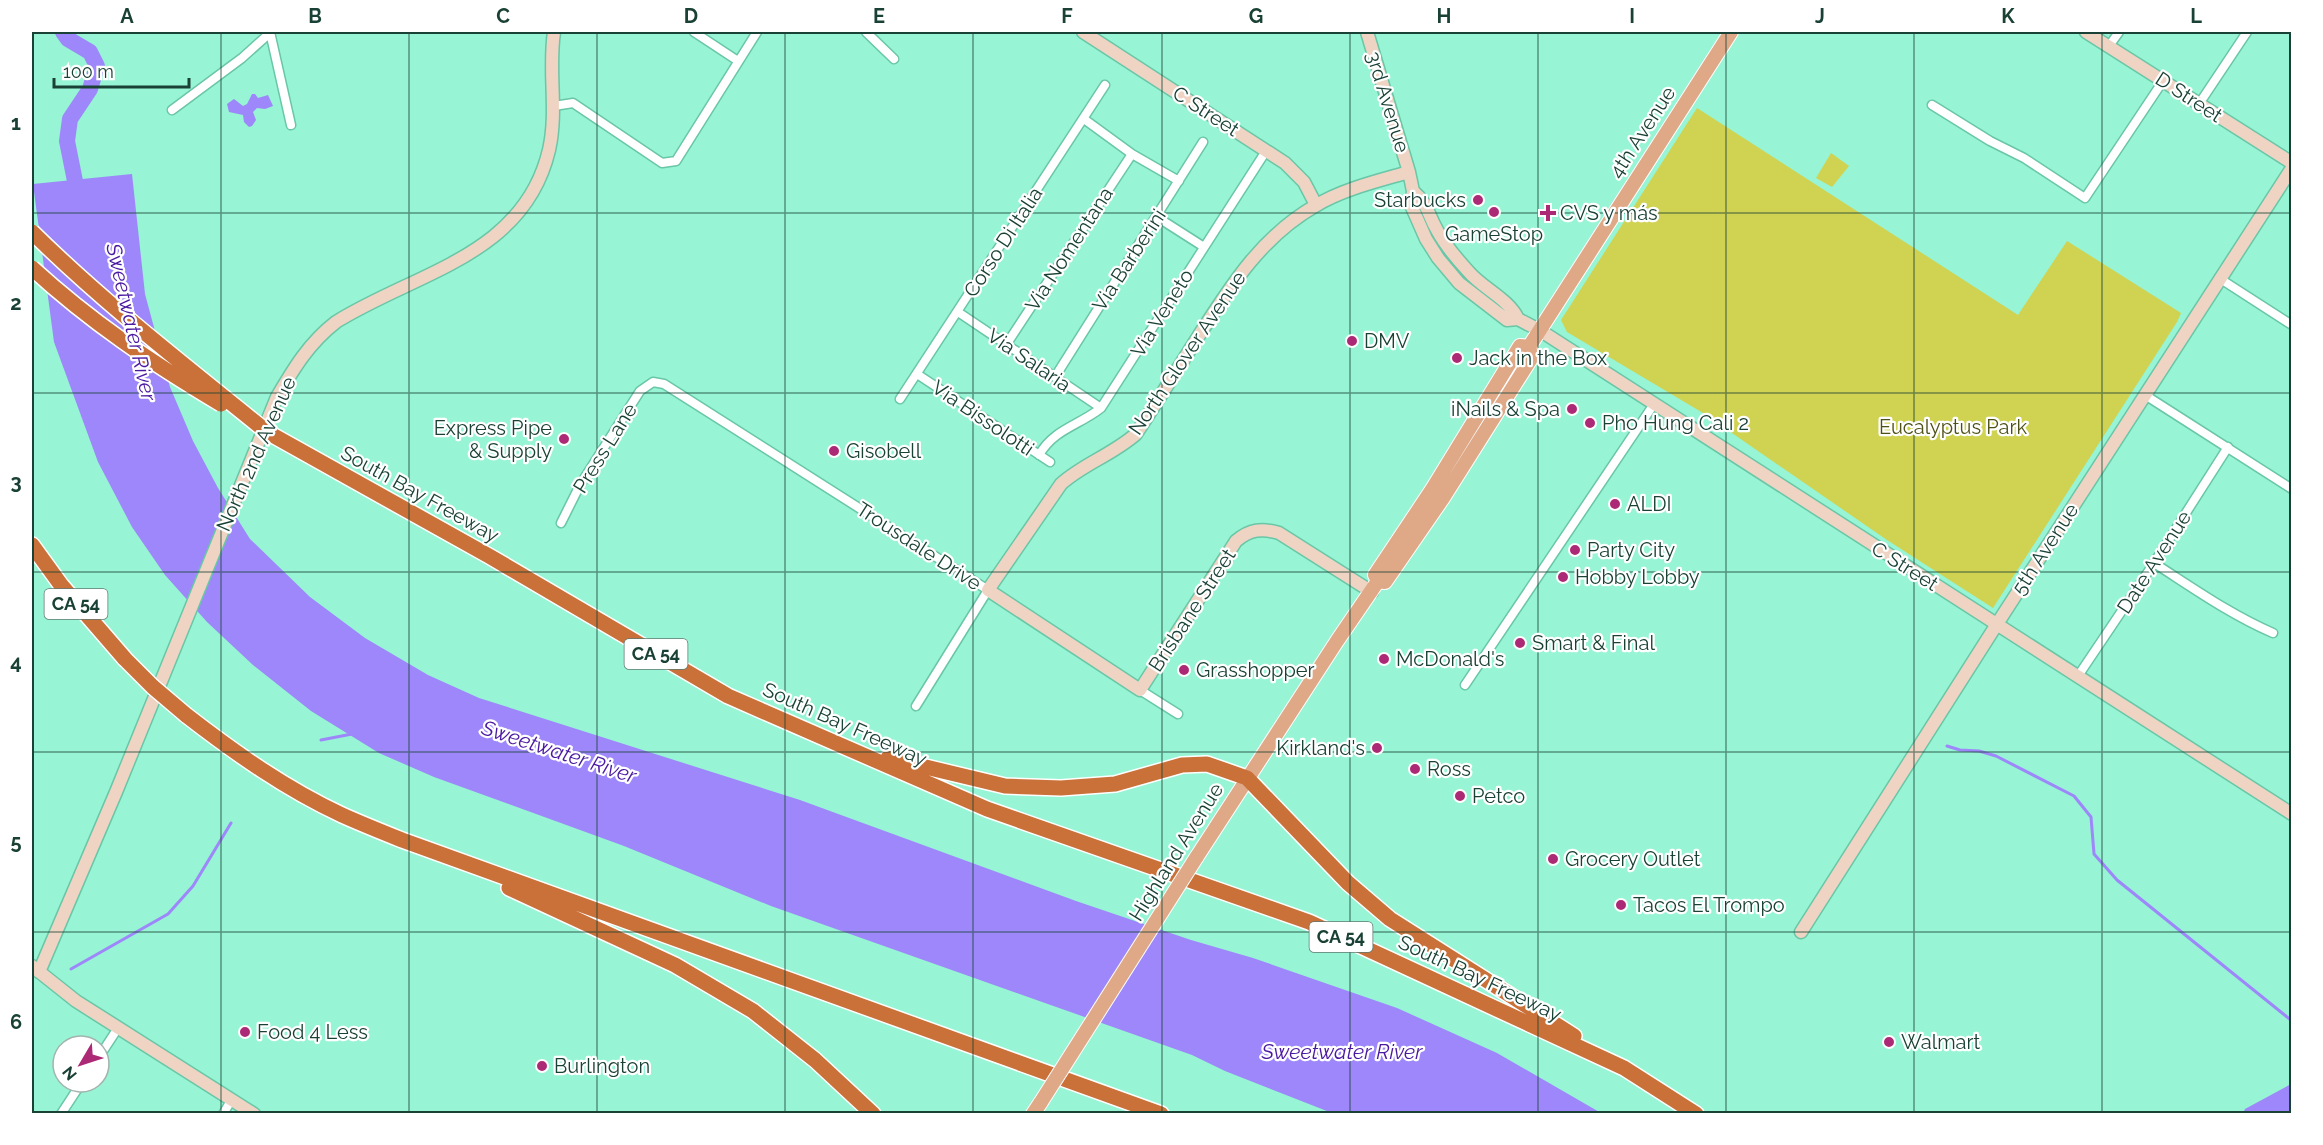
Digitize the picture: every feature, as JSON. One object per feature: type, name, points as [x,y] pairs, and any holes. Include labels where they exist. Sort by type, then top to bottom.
[{"type":"highway","points":[[32,232],[112,305],[267,432]]},
{"type":"highway","name":"South Bay Freeway","points":[[32,268],[74,307],[125,344],[267,432],[489,556],[728,696],[987,809],[1309,922],[1624,1068],[1696,1113]]},
{"type":"highway","name":"CA 54","points":[[32,545],[61,585],[153,687],[225,746],[272,776],[341,814],[484,871],[776,973],[1161,1113]]},
{"type":"highway","points":[[842,746],[1005,786],[1061,788],[1115,784],[1182,765],[1207,764],[1247,778],[1348,883],[1390,919],[1624,1068]]},
{"type":"highway","points":[[484,871],[515,892],[675,965],[753,1011],[815,1060],[873,1113]]},
{"type":"main road","name":"4th Avenue","points":[[1355,614],[1375,587],[1375,574],[1433,488],[1501,375],[1520,346],[1529,347],[1541,331],[1618,206],[1731,32]]},
{"type":"main road","name":"Highland Avenue","points":[[1034,1113],[1247,778],[1355,614]]},
{"type":"street","points":[[172,110],[242,58],[270,32]]},
{"type":"street","points":[[270,32],[291,125]]},
{"type":"street","name":"North 2nd Avenue","points":[[35,969],[172,652],[277,398],[307,348],[320,334],[348,314],[480,248],[525,207],[542,175],[549,149],[554,106],[551,53],[554,32]]},
{"type":"street","points":[[694,32],[738,61]]},
{"type":"street","points":[[554,106],[573,103],[662,164],[676,161],[757,32]]},
{"type":"street","points":[[866,32],[894,59]]},
{"type":"street","name":"C Street","points":[[1083,32],[1285,163],[1309,189],[1316,205]]},
{"type":"street","name":"3rd Avenue","points":[[1368,32],[1409,172]]},
{"type":"street","name":"D Street","points":[[2086,32],[2292,166]]},
{"type":"street","points":[[2109,46],[2119,32]]},
{"type":"street","points":[[2199,104],[2247,32]]},
{"type":"street","points":[[1932,105],[1990,141],[2024,158],[2085,198],[2163,81]]},
{"type":"street","name":"Corso Di Italia","points":[[900,399],[1105,85]]},
{"type":"street","points":[[1084,119],[1132,154],[1179,182]]},
{"type":"street","name":"Via Barberini","points":[[1055,377],[1203,142]]},
{"type":"street","name":"Via Veneto","points":[[1039,455],[1054,435],[1086,420],[1101,408],[1266,151]]},
{"type":"street","name":"Via Nomentana","points":[[1006,345],[1132,154]]},
{"type":"street","name":"5th Avenue","points":[[1801,932],[2292,166]]},
{"type":"street","name":"C Street","points":[[1409,172],[1413,191],[1411,205],[1413,211],[1426,239],[1445,268],[1472,294],[1506,320],[1518,319],[1541,331],[2292,814]]},
{"type":"street","name":"North Glover Avenue","points":[[916,706],[987,590],[1061,484],[1070,476],[1119,448],[1136,434],[1238,276],[1266,243],[1288,224],[1316,205],[1360,187],[1409,172]]},
{"type":"street","points":[[1157,218],[1204,247]]},
{"type":"street","points":[[2219,278],[2292,325]]},
{"type":"street","name":"Via Salaria","points":[[958,312],[1101,408]]},
{"type":"street","name":"Via Bissolotti","points":[[917,374],[1050,462]]},
{"type":"street","name":"Trousdale Drive","points":[[657,382],[670,387],[1178,714]]},
{"type":"street","name":"Press Lane","points":[[561,523],[580,485],[640,391],[646,385],[657,382]]},
{"type":"street","points":[[2145,395],[2292,489]]},
{"type":"street","points":[[1465,685],[1654,404]]},
{"type":"street","name":"Date Avenue","points":[[2078,676],[2228,447]]},
{"type":"street","name":"Brisbane Street","points":[[1140,690],[1236,540],[1250,531],[1268,530],[1279,533],[1375,587]]},
{"type":"street","points":[[2154,563],[2218,604],[2273,633]]},
{"type":"street","points":[[35,969],[76,1001],[254,1113]]},
{"type":"street","points":[[111,1039],[118,1028]]},
{"type":"street","points":[[61,1113],[74,1094]]},
{"type":"street","points":[[222,1113],[232,1099]]},
{"type":"green space","name":"Eucalyptus Park","points":[[1697,108],[2018,315],[2067,241],[2181,313],[1993,608],[1887,540],[1703,413],[1567,332],[1561,320]]},
{"type":"green space","points":[[1831,153],[1849,166],[1832,187],[1816,178]]},
{"type":"water","points":[[252,94],[258,98],[268,95],[273,106],[265,109],[257,108],[253,112],[256,120],[249,127],[244,122],[243,115],[229,112],[227,104],[234,99],[243,106],[247,104]]},
{"type":"water","name":"Sweetwater River","points":[[132,174],[145,294],[170,387],[193,441],[218,488],[250,539],[310,597],[365,638],[428,675],[479,698],[800,800],[1076,901],[1191,940],[1253,958],[1397,1008],[1497,1053],[1601,1113],[1332,1113],[1225,1071],[1192,1055],[771,906],[624,846],[434,777],[379,753],[311,711],[253,665],[207,622],[165,575],[132,527],[98,462],[54,342],[33,184]]},
{"type":"water","points":[[2291,1084],[2291,1113],[2243,1113],[2245,1109]]},
{"type":"waterway","name":"Sweetwater River","points":[[63,32],[68,39],[90,52],[97,66],[90,89],[70,119],[67,141],[79,201]]},
{"type":"waterway","points":[[321,740],[352,734]]},
{"type":"waterway","points":[[1947,746],[1996,756],[2074,796],[2091,817],[2094,854],[2117,880],[2292,1021]]},
{"type":"waterway","points":[[71,969],[168,914],[193,886],[231,823]]},
{"type":"place","name":"Starbucks","points":[[1478,200]]},
{"type":"place","name":"GameStop","points":[[1494,212]]},
{"type":"place","name":"CVS y más","points":[[1548,213]]},
{"type":"place","name":"DMV","points":[[1352,341]]},
{"type":"place","name":"Jack in the Box","points":[[1457,358]]},
{"type":"place","name":"iNails & Spa","points":[[1572,409]]},
{"type":"place","name":"Pho Hung Cali 2","points":[[1590,423]]},
{"type":"place","name":"Express Pipe & Supply","points":[[564,439]]},
{"type":"place","name":"Gisobell","points":[[834,451]]},
{"type":"place","name":"ALDI","points":[[1615,504]]},
{"type":"place","name":"Party City","points":[[1575,550]]},
{"type":"place","name":"Hobby Lobby","points":[[1563,577]]},
{"type":"place","name":"Smart & Final","points":[[1520,643]]},
{"type":"place","name":"McDonald's","points":[[1384,659]]},
{"type":"place","name":"Grasshopper","points":[[1184,670]]},
{"type":"place","name":"Kirkland's","points":[[1377,748]]},
{"type":"place","name":"Ross","points":[[1415,769]]},
{"type":"place","name":"Petco","points":[[1460,796]]},
{"type":"place","name":"Grocery Outlet","points":[[1553,859]]},
{"type":"place","name":"Tacos El Trompo","points":[[1621,905]]},
{"type":"place","name":"Food 4 Less","points":[[245,1032]]},
{"type":"place","name":"Walmart","points":[[1889,1042]]},
{"type":"place","name":"Burlington","points":[[542,1066]]}]
